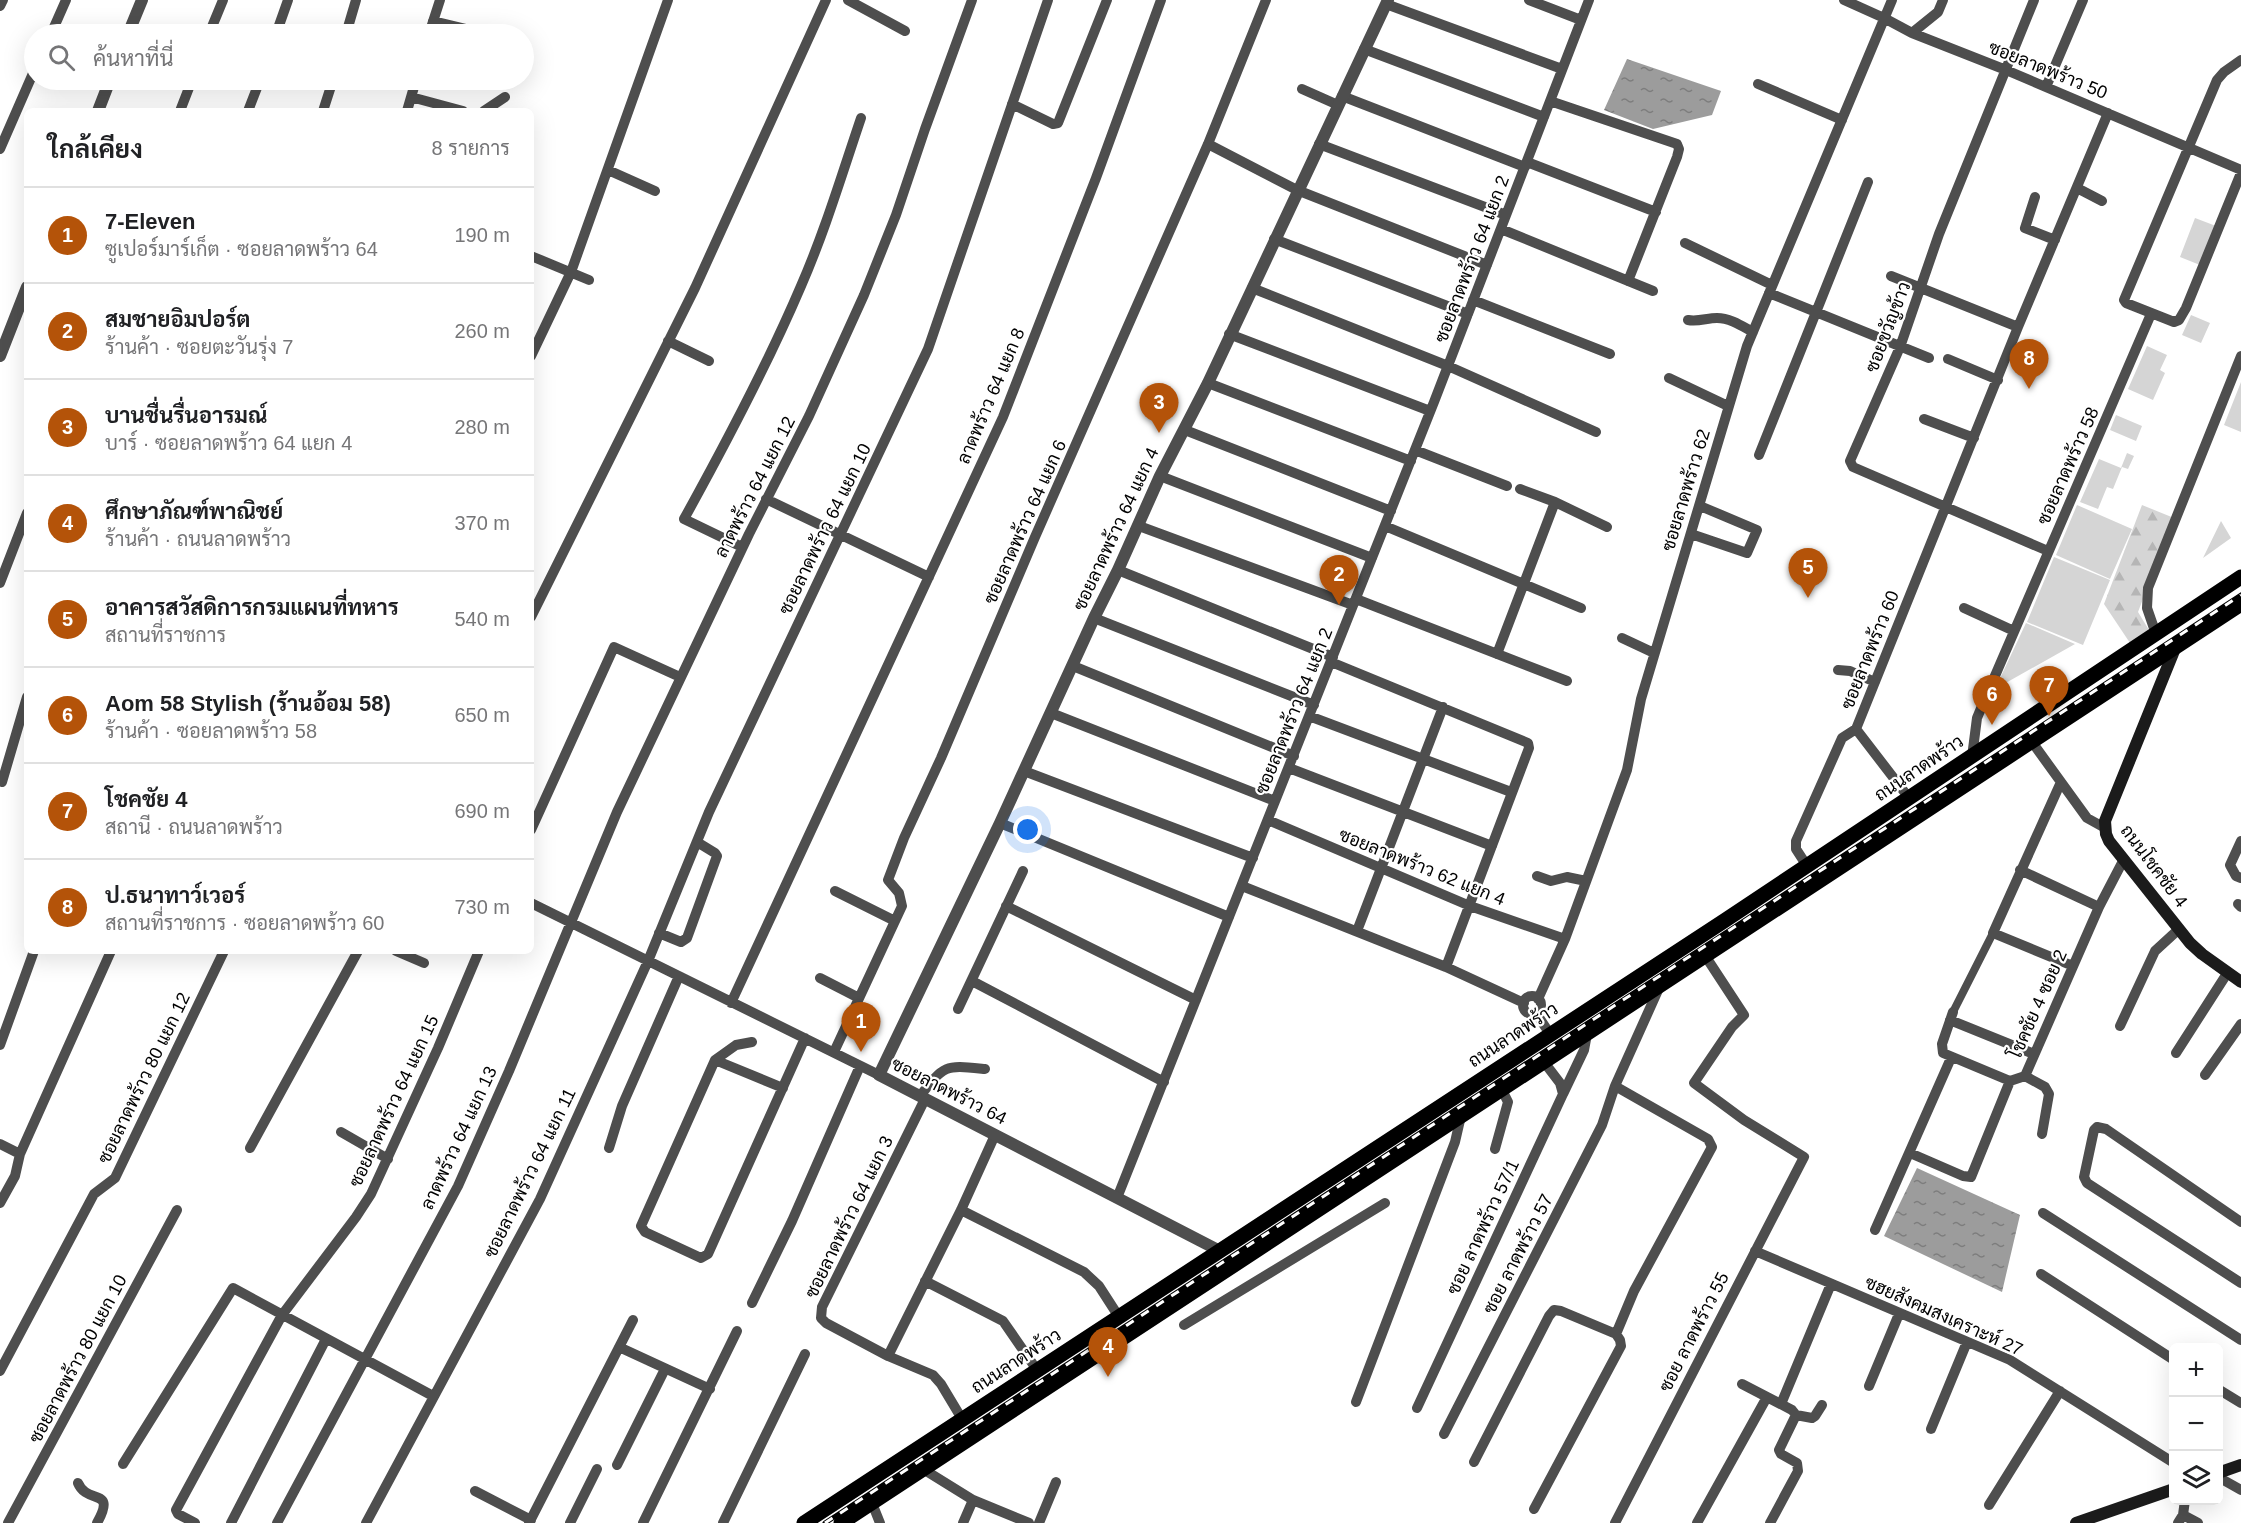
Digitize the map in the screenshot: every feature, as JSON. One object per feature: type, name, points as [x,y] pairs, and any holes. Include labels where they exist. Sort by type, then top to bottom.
[{"type":"main road","name":"ถนนลาดพร้าว","points":[[804,1523],[1807,866],[2241,577]]},
{"type":"main road","points":[[841,1523],[2241,604]]},
{"type":"main road","name":"ถนนโชคชัย 4","points":[[2176,646],[2105,821],[2105,828],[2109,841],[2179,929],[2202,954],[2241,982]]},
{"type":"main road","points":[[1696,939],[1706,957]]},
{"type":"main road","points":[[1220,1251],[1232,1267]]},
{"type":"main road","points":[[2223,1473],[2241,1465]]},
{"type":"main road","points":[[2076,1523],[2169,1491]]},
{"type":"street","points":[[0,6],[3,0]]},
{"type":"street","points":[[55,24],[66,0]]},
{"type":"street","points":[[132,24],[142,0]]},
{"type":"street","points":[[213,24],[222,0]]},
{"type":"street","points":[[280,24],[288,0]]},
{"type":"street","points":[[349,24],[356,0]]},
{"type":"street","points":[[433,24],[440,0]]},
{"type":"street","points":[[534,350],[571,272],[668,0]]},
{"type":"street","points":[[534,611],[695,288],[826,0]]},
{"type":"street","points":[[848,0],[905,31]]},
{"type":"street","name":"ลาดพร้าว 64 แยก 12","points":[[570,923],[617,812],[680,677],[742,547],[809,416],[864,295],[896,215],[972,0]]},
{"type":"street","name":"ซอยลาดพร้าว 64 แยก 10","points":[[648,961],[697,843],[928,349],[1048,0]]},
{"type":"street","points":[[1012,104],[1053,124],[1061,119],[1107,0]]},
{"type":"street","name":"ลาดพร้าว 64 แยก 8","points":[[731,1003],[1003,417],[1096,178],[1161,0]]},
{"type":"street","name":"ซอยลาดพร้าว 64 แยก 6","points":[[834,1052],[902,906],[899,893],[888,880],[904,837],[941,758],[1035,537],[1208,144],[1266,0]]},
{"type":"street","points":[[1529,0],[1581,20]]},
{"type":"street","name":"ซอยลาดพร้าว 64 แยก 2","points":[[1117,1198],[1431,411],[1589,0]]},
{"type":"street","name":"ซอยลาดพร้าว 50","points":[[1844,0],[1912,33],[2108,112],[2241,172]]},
{"type":"street","name":"ซอยลาดพร้าว 62","points":[[1536,1013],[1541,1006],[1538,999],[1565,939],[1627,770],[1641,699],[1654,653],[1700,506],[1728,406],[1753,332],[1892,0]]},
{"type":"street","points":[[1912,33],[1938,12],[1943,0]]},
{"type":"street","name":"ซอยขวัญข้าว","points":[[2034,0],[1939,234],[1900,347],[1850,460],[1851,464],[2048,551]]},
{"type":"street","points":[[2046,87],[2083,0]]},
{"type":"street","points":[[1387,2],[1562,69]]},
{"type":"street","name":"ซอยลาดพร้าว 64 แยก 4","points":[[879,1075],[1000,823],[1139,526],[1160,476],[1208,382],[1387,2]]},
{"type":"street","points":[[434,21],[446,24]]},
{"type":"street","points":[[1365,49],[1544,117]]},
{"type":"street","points":[[2241,60],[2217,80],[2124,300],[2126,303],[2174,322],[2182,317],[2241,172]]},
{"type":"street","points":[[1758,84],[1842,120]]},
{"type":"street","points":[[1302,89],[1340,100],[1513,163],[1526,164],[1656,212]]},
{"type":"street","points":[[0,150],[26,90]]},
{"type":"street","points":[[99,108],[106,90]]},
{"type":"street","points":[[181,108],[188,90]]},
{"type":"street","points":[[249,108],[256,90]]},
{"type":"street","points":[[324,108],[330,90]]},
{"type":"street","points":[[408,108],[413,90]]},
{"type":"street","points":[[411,97],[452,108]]},
{"type":"street","points":[[488,108],[505,97]]},
{"type":"street","points":[[1550,101],[1677,144],[1679,149],[1677,158],[1628,281]]},
{"type":"street","name":"ซอยลาดพร้าว 60","points":[[1807,866],[1796,849],[1796,841],[1842,738],[1856,729],[2018,327],[2108,112]]},
{"type":"street","points":[[742,547],[684,519],[733,430],[801,286],[833,203],[861,118]]},
{"type":"street","points":[[1208,144],[1297,190],[1487,266]]},
{"type":"street","points":[[1319,144],[1506,215]]},
{"type":"street","points":[[608,170],[655,191]]},
{"type":"street","points":[[1759,455],[1868,182]]},
{"type":"street","points":[[2077,188],[2102,201]]},
{"type":"street","points":[[2036,197],[2025,228],[2055,240]]},
{"type":"street","points":[[1501,229],[1653,291]]},
{"type":"street","points":[[1274,239],[1468,314]]},
{"type":"street","points":[[1685,243],[1815,312],[1929,358]]},
{"type":"street","points":[[534,257],[590,280]]},
{"type":"street","points":[[1891,276],[2018,327]]},
{"type":"street","points":[[1252,288],[1448,366],[1596,432]]},
{"type":"street","points":[[0,356],[24,295]]},
{"type":"street","points":[[1473,300],[1610,354]]},
{"type":"street","name":"ซอยลาดพร้าว 58","points":[[1972,757],[1977,718],[2151,314]]},
{"type":"street","points":[[1688,320],[1718,318],[1730,320],[1753,332]]},
{"type":"street","points":[[1229,334],[1431,411]]},
{"type":"street","points":[[669,341],[709,361]]},
{"type":"street","points":[[2156,634],[2147,608],[2148,588],[2241,356]]},
{"type":"street","points":[[1948,359],[1998,380]]},
{"type":"street","points":[[1669,378],[1728,406]]},
{"type":"street","points":[[1208,382],[1411,461]]},
{"type":"street","points":[[1924,418],[1974,438]]},
{"type":"street","points":[[1185,430],[1391,511]]},
{"type":"street","points":[[1415,450],[1507,486]]},
{"type":"street","points":[[1160,476],[1372,558]]},
{"type":"street","points":[[1520,489],[1555,502],[1607,527]]},
{"type":"street","points":[[766,499],[929,577]]},
{"type":"street","points":[[1497,654],[1555,502]]},
{"type":"street","points":[[1691,534],[1747,553],[1757,530],[1700,506]]},
{"type":"street","points":[[0,583],[24,521]]},
{"type":"street","points":[[1139,526],[1567,681]]},
{"type":"street","points":[[1385,526],[1581,608]]},
{"type":"street","points":[[1118,570],[1528,743],[1529,748],[1446,967]]},
{"type":"street","points":[[1964,608],[2014,630]]},
{"type":"street","points":[[1094,618],[1314,705]]},
{"type":"street","points":[[1622,638],[1654,653]]},
{"type":"street","points":[[534,823],[614,646],[680,677]]},
{"type":"street","points":[[1073,666],[1294,756]]},
{"type":"street","points":[[1838,670],[1851,671],[1875,682]]},
{"type":"street","points":[[1357,931],[1443,707]]},
{"type":"street","points":[[3,782],[24,708]]},
{"type":"street","points":[[1051,713],[1275,801]]},
{"type":"street","points":[[1309,716],[1511,792]]},
{"type":"street","points":[[1856,729],[1909,798]]},
{"type":"street","points":[[2032,742],[2087,818],[2105,828]]},
{"type":"street","points":[[1288,768],[1492,846]]},
{"type":"street","points":[[1024,771],[1253,858]]},
{"type":"street","points":[[1875,1230],[1951,1058],[1943,1053],[1942,1044],[1951,1016],[1993,933],[2061,782]]},
{"type":"street","name":"ซอยลาดพร้าว 62 แยก 4","points":[[1268,820],[1380,870],[1470,906],[1565,939]]},
{"type":"street","points":[[1000,823],[1229,917]]},
{"type":"street","points":[[2241,841],[2230,865],[2235,876],[2241,878]]},
{"type":"street","points":[[659,933],[681,942],[687,938],[717,856],[715,852],[697,843]]},
{"type":"street","name":"โชคชัย 4 ซอย 2","points":[[1951,1058],[2010,1081],[2025,1076],[2099,907],[2124,859]]},
{"type":"street","points":[[2020,870],[2099,907]]},
{"type":"street","points":[[958,1009],[1023,872]]},
{"type":"street","points":[[1537,876],[1551,881],[1567,877],[1586,881]]},
{"type":"street","points":[[1242,886],[1446,967],[1524,1003]]},
{"type":"street","points":[[835,891],[895,921]]},
{"type":"street","name":"ซอยลาดพร้าว 64","points":[[534,905],[860,1065],[1220,1251]]},
{"type":"street","points":[[1006,906],[1196,1000]]},
{"type":"street","name":"ลาดพร้าว 64 แยก 13","points":[[278,1523],[458,1186],[570,923]]},
{"type":"street","points":[[2120,1026],[2155,951],[2179,929]]},
{"type":"street","points":[[1993,933],[2073,966]]},
{"type":"street","points":[[0,1045],[33,954]]},
{"type":"street","points":[[0,1203],[15,1176],[20,1154],[110,954]]},
{"type":"street","name":"ซอยลาดพร้าว 80 แยก 12","points":[[0,1371],[94,1194],[115,1178],[223,954]]},
{"type":"street","points":[[250,1148],[356,954]]},
{"type":"street","points":[[403,954],[423,963]]},
{"type":"street","name":"ซอยลาดพร้าว 64 แยก 15","points":[[192,1522],[178,1514],[176,1510],[282,1315],[371,1194],[478,954]]},
{"type":"street","name":"ซอย ลาดพร้าว 55","points":[[1615,1523],[1804,1157],[1744,1120],[1694,1083],[1732,1028],[1744,1015],[1706,957]]},
{"type":"street","name":"ซอยลาดพร้าว 64 แยก 11","points":[[366,1523],[540,1199],[648,961]]},
{"type":"street","points":[[2176,1053],[2228,972]]},
{"type":"street","points":[[609,1148],[622,1106],[679,976]]},
{"type":"street","points":[[820,978],[859,998]]},
{"type":"street","points":[[972,981],[1164,1082]]},
{"type":"street","name":"ซอย ลาดพร้าว 57","points":[[1444,1434],[1602,1125],[1614,1086],[1659,988]]},
{"type":"street","points":[[1524,1003],[1530,997],[1538,999]]},
{"type":"street","points":[[1524,1003],[1526,1011],[1530,1014],[1536,1013],[1550,1034]]},
{"type":"street","points":[[1951,1016],[2034,1054]]},
{"type":"street","points":[[2205,1075],[2241,1024]]},
{"type":"street","name":"ซอย ลาดพร้าว 57/1","points":[[1417,1408],[1584,1050],[1587,1034]]},
{"type":"street","points":[[753,1042],[736,1045],[715,1060],[641,1226],[645,1232],[701,1258],[708,1254],[805,1038]]},
{"type":"street","points":[[715,1060],[783,1088]]},
{"type":"street","points":[[1544,1062],[1560,1083],[1563,1094]]},
{"type":"street","points":[[752,1303],[792,1221],[860,1065]]},
{"type":"street","name":"ซอยลาดพร้าว 64 แยก 3","points":[[962,1419],[933,1375],[888,1356],[826,1323],[821,1318],[822,1307],[923,1098],[938,1072],[949,1068],[986,1069]]},
{"type":"street","points":[[2025,1076],[2045,1087],[2049,1094],[2042,1134]]},
{"type":"street","points":[[1910,1153],[1963,1176],[1971,1177],[2010,1081]]},
{"type":"street","points":[[1614,1086],[1708,1139],[1712,1147],[1634,1291],[1616,1334]]},
{"type":"street","points":[[1495,1149],[1508,1101],[1502,1090]]},
{"type":"street","points":[[1356,1402],[1455,1142],[1461,1116]]},
{"type":"street","points":[[2241,1222],[2106,1129],[2097,1127],[2092,1133],[2084,1177],[2087,1183],[2241,1283]]},
{"type":"street","points":[[341,1132],[388,1160]]},
{"type":"street","points":[[888,1356],[961,1210],[995,1135]]},
{"type":"street","points":[[0,1144],[20,1154]]},
{"type":"street","points":[[1184,1325],[1385,1203]]},
{"type":"street","name":"ซอยลาดพร้าว 80 แยก 10","points":[[8,1523],[177,1210]]},
{"type":"street","points":[[961,1210],[1084,1272],[1099,1286],[1119,1317]]},
{"type":"street","points":[[2043,1213],[2241,1340]]},
{"type":"street","name":"ซฮยสังคมสงเคราะห์ 27","points":[[1755,1251],[2010,1360],[2169,1460]]},
{"type":"street","points":[[2041,1274],[2169,1357]]},
{"type":"street","points":[[926,1281],[1008,1325],[1037,1370]]},
{"type":"street","points":[[1781,1404],[1831,1284]]},
{"type":"street","points":[[123,1464],[233,1288],[433,1396]]},
{"type":"street","points":[[1474,1462],[1554,1310],[1616,1334],[1621,1346],[1534,1509]]},
{"type":"street","points":[[1869,1386],[1899,1314]]},
{"type":"street","points":[[475,1491],[530,1522],[633,1320]]},
{"type":"street","points":[[643,1523],[737,1331]]},
{"type":"street","points":[[231,1523],[326,1339]]},
{"type":"street","points":[[1931,1429],[1967,1342]]},
{"type":"street","points":[[619,1347],[710,1389]]},
{"type":"street","points":[[723,1523],[805,1354]]},
{"type":"street","points":[[617,1465],[665,1369]]},
{"type":"street","points":[[1742,1384],[1792,1410],[1796,1415],[1812,1418],[1822,1405]]},
{"type":"street","points":[[1989,1505],[2060,1391]]},
{"type":"street","points":[[2223,1392],[2241,1403]]},
{"type":"street","points":[[1697,1523],[1767,1397]]},
{"type":"street","points":[[1770,1523],[1798,1471],[1797,1463],[1781,1454],[1779,1450],[1796,1415]]},
{"type":"street","points":[[570,1523],[597,1469]]},
{"type":"street","points":[[923,1469],[973,1500],[1029,1523]]},
{"type":"street","points":[[2223,1478],[2241,1490]]},
{"type":"street","points":[[1039,1523],[1056,1482]]},
{"type":"street","points":[[78,1483],[81,1489],[103,1501],[105,1505],[97,1523]]},
{"type":"street","points":[[963,1523],[973,1500]]},
{"type":"street","points":[[872,1503],[880,1523]]},
{"type":"street","points":[[2180,1519],[2198,1523]]},
{"type":"green space","points":[[2195,218],[2216,226],[2200,265],[2180,257]]},
{"type":"green space","points":[[2191,315],[2210,323],[2201,343],[2182,335]]},
{"type":"green space","points":[[2147,346],[2167,355],[2160,370],[2165,373],[2153,400],[2128,389]]},
{"type":"green space","points":[[2241,382],[2241,432],[2224,425]]},
{"type":"green space","points":[[2116,415],[2142,426],[2136,441],[2110,430]]},
{"type":"green space","points":[[2127,453],[2134,456],[2128,469],[2122,467],[2113,489],[2107,487],[2098,509],[2080,502],[2099,459],[2121,468]]},
{"type":"green space","points":[[2077,505],[2132,529],[2110,579],[2056,555]]},
{"type":"green space","points":[[2142,505],[2174,518],[2138,612],[2149,630],[2130,643],[2104,604]]},
{"type":"green space","points":[[2221,521],[2231,538],[2203,558]]},
{"type":"green space","points":[[2054,557],[2110,580],[2083,645],[2027,622]]},
{"type":"green space","points":[[2026,623],[2075,644],[1995,689]]},
{"type":"water","points":[[1627,59],[1721,91],[1712,115],[1653,129],[1604,110]]},
{"type":"water","points":[[1917,1168],[2020,1215],[2002,1292],[1884,1236]]},
{"type":"railway","points":[[825,1523],[2241,595]]},
{"type":"place","name":"ป.ธนาทาว์เวอร์","points":[[2029,389]]},
{"type":"place","name":"บานชื่นรื่นอารมณ์","points":[[1159,433]]},
{"type":"place","name":"อาคารสวัสดิการกรมแผนที่ทหาร","points":[[1808,598]]},
{"type":"place","name":"สมชายอิมปอร์ต","points":[[1339,605]]},
{"type":"place","name":"โชคชัย 4","points":[[2049,716]]},
{"type":"place","name":"Aom 58 Stylish (ร้านอ้อม 58)","points":[[1992,725]]},
{"type":"place","name":"7-Eleven","points":[[861,1052]]},
{"type":"place","name":"ศึกษาภัณฑ์พาณิชย์","points":[[1108,1377]]}]
